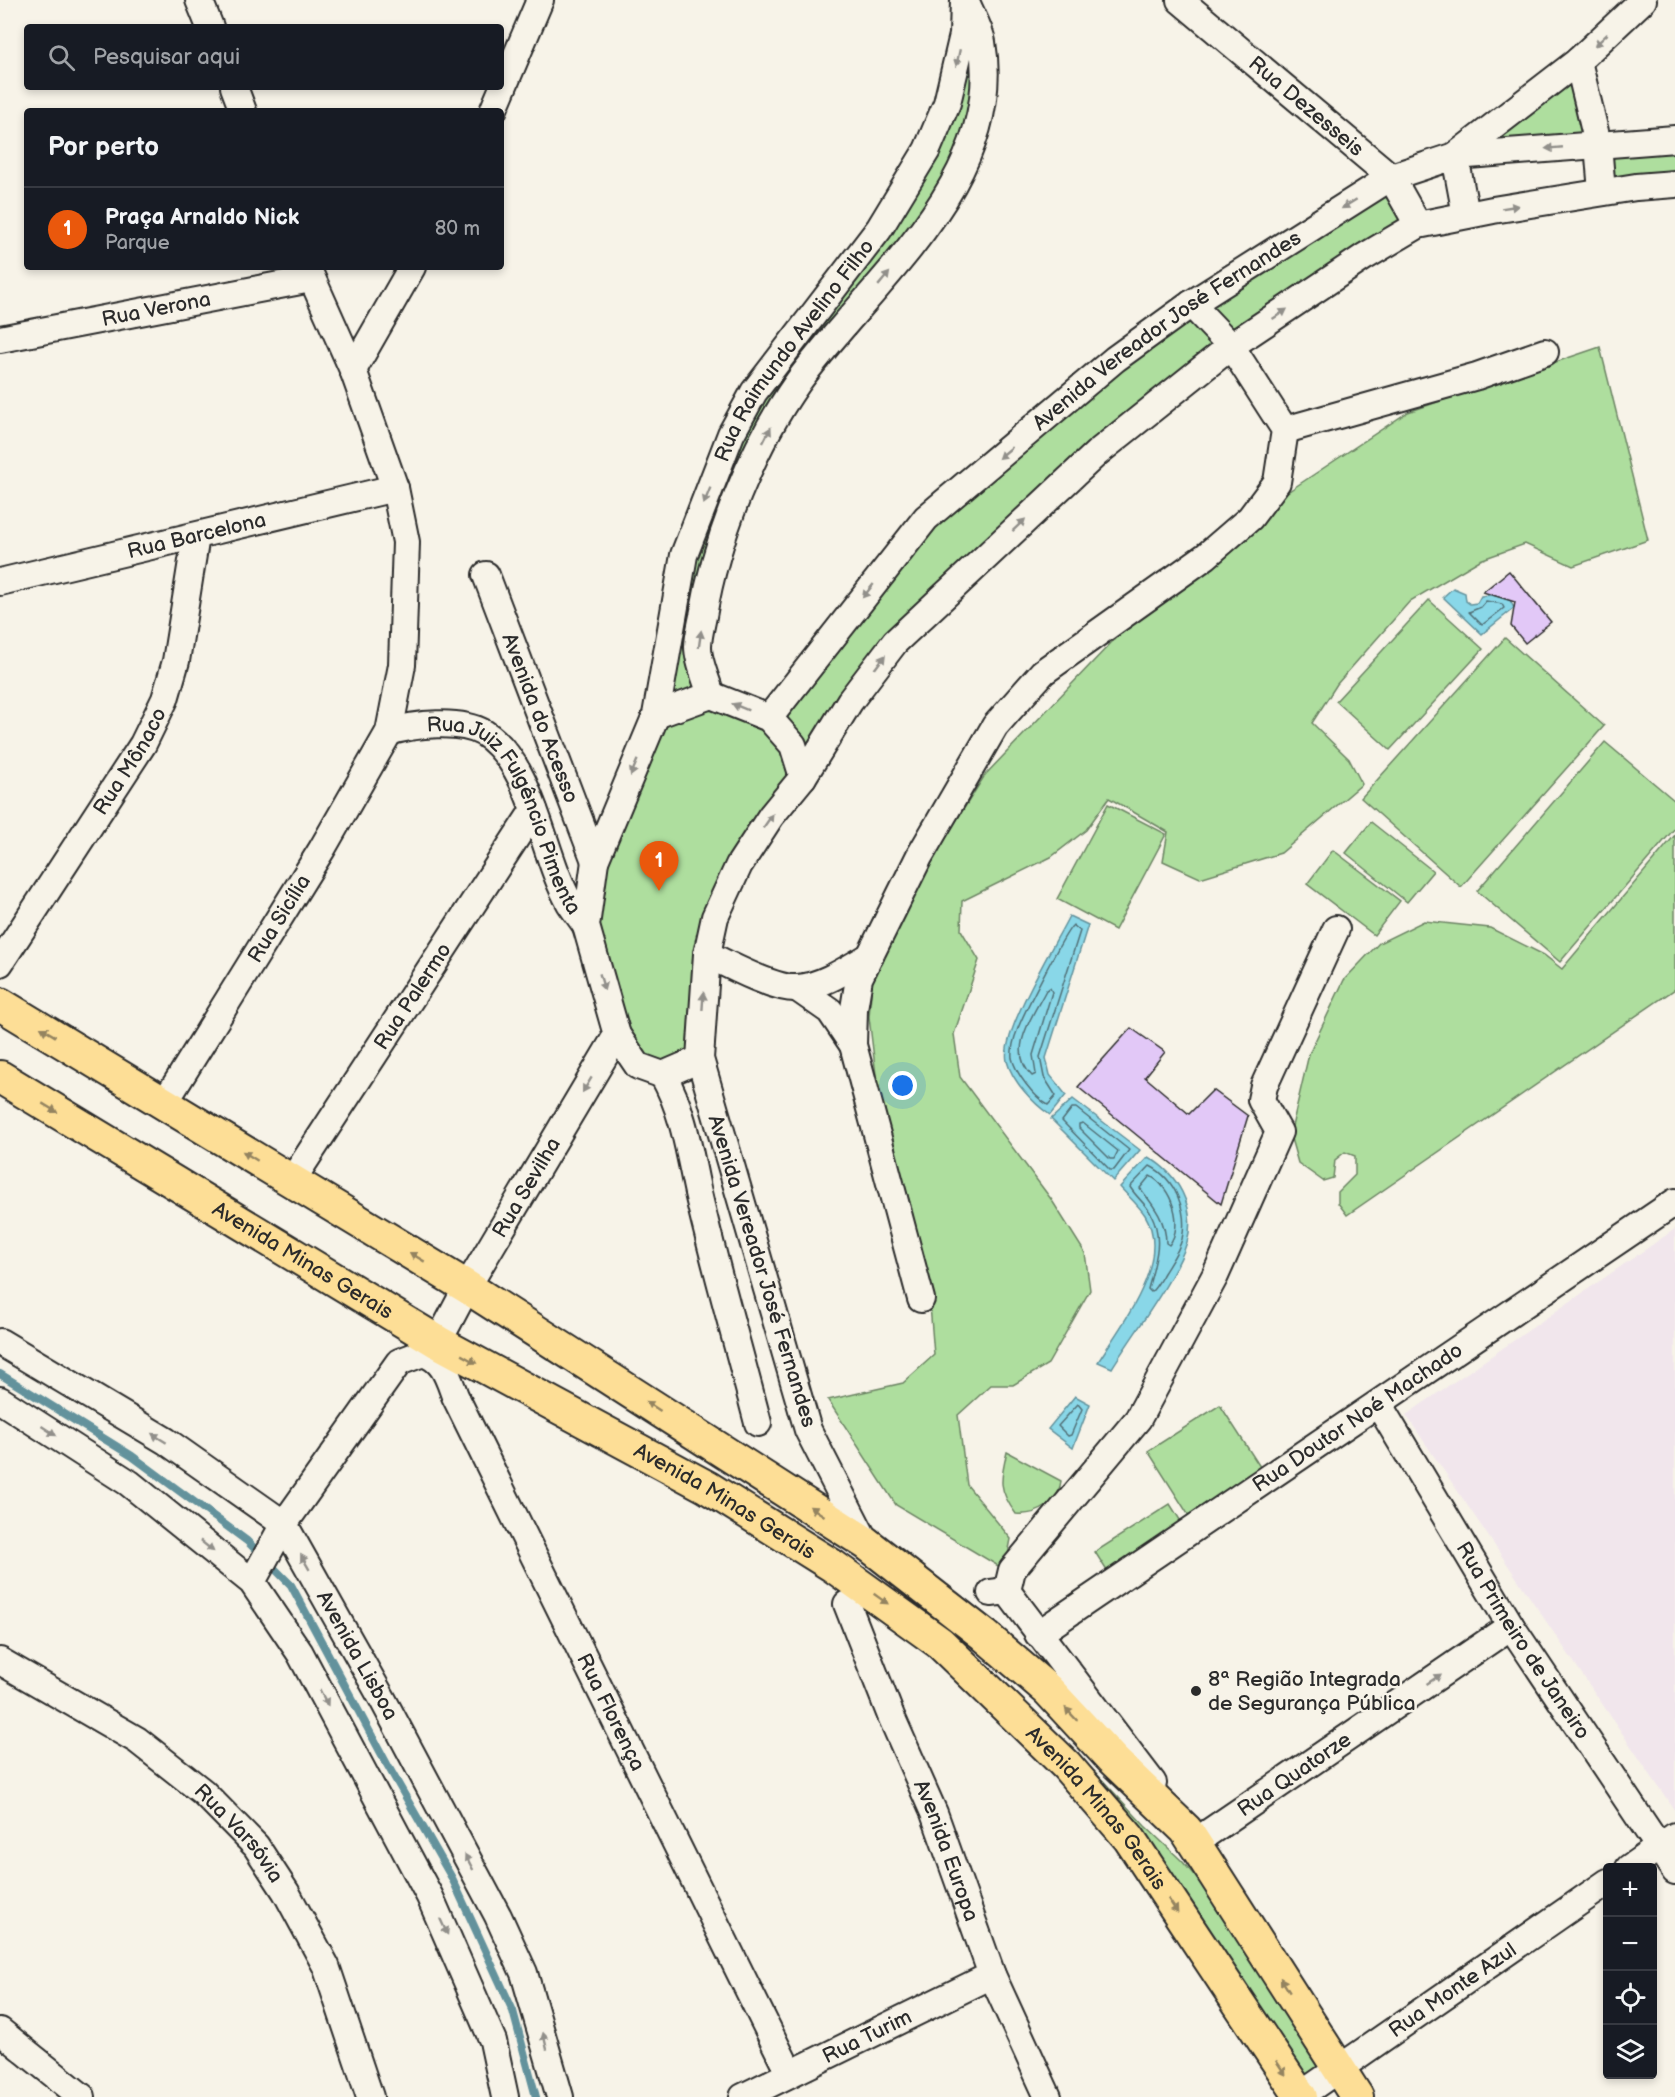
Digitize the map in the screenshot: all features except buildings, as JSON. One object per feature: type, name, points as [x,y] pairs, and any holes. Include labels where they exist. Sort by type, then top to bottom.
[{"type":"main road","name":"Avenida Minas Gerais","points":[[0,1004],[467,1287],[866,1543],[984,1635],[1048,1690],[1112,1759],[1191,1836],[1357,2097]]},
{"type":"main road","name":"Avenida Minas Gerais","points":[[0,1077],[433,1348],[707,1487],[842,1572],[940,1642],[1065,1765],[1129,1838],[1300,2096]]},
{"type":"street","points":[[199,0],[209,24]]},
{"type":"street","points":[[504,85],[540,0]]},
{"type":"street","name":"Rua Raimundo Avelino Filho","points":[[711,695],[698,648],[710,582],[726,526],[747,475],[798,382],[908,251],[951,191],[971,145],[984,102],[985,70],[982,40],[964,0]]},
{"type":"street","name":"Rua Raimundo Avelino Filho","points":[[656,714],[684,555],[731,434],[754,392],[879,229],[927,150],[947,104],[963,36],[964,0]]},
{"type":"street","name":"Rua Dezesseis","points":[[1180,0],[1391,177],[1418,225]]},
{"type":"street","points":[[1466,215],[1455,156],[1578,61],[1643,0]]},
{"type":"street","points":[[1578,61],[1598,144],[1602,192]]},
{"type":"street","points":[[235,90],[242,108]]},
{"type":"street","points":[[494,108],[502,90]]},
{"type":"street","name":"Avenida Vereador José Fernandes","points":[[769,718],[926,518],[1115,359],[1191,304],[1391,177],[1455,156],[1675,140]]},
{"type":"street","name":"Avenida Vereador José Fernandes","points":[[866,1543],[808,1430],[700,1059],[707,954],[715,917],[739,865],[771,816],[803,777],[850,701],[895,642],[1098,453],[1231,346],[1364,257],[1418,225],[1602,192],[1675,184]]},
{"type":"street","points":[[353,370],[410,270]]},
{"type":"street","name":"Rua Juiz Fulgêncio Pimenta","points":[[309,273],[353,370],[395,488],[406,543],[402,664],[389,732],[413,724],[468,728],[483,733],[508,760],[534,810],[570,903],[586,926]]},
{"type":"street","name":"Rua Verona","points":[[0,339],[309,273]]},
{"type":"street","points":[[921,1299],[853,1045],[854,1009],[859,978],[918,857],[995,726],[1043,672],[1206,556],[1250,518],[1277,482],[1285,430],[1231,346],[1191,304]]},
{"type":"street","points":[[1285,430],[1476,376],[1545,352]]},
{"type":"street","name":"Rua Barcelona","points":[[0,582],[395,488]]},
{"type":"street","name":"Rua Mônaco","points":[[0,963],[142,744],[165,699],[176,661],[196,536]]},
{"type":"street","name":"Avenida do Acesso","points":[[486,575],[595,861]]},
{"type":"street","points":[[700,1059],[663,1075],[638,1066],[617,1035],[586,926],[595,861],[656,714],[711,695],[769,718],[793,745],[803,777]]},
{"type":"street","name":"Rua Sicília","points":[[165,1102],[321,849],[389,732]]},
{"type":"street","name":"Rua Palermo","points":[[291,1182],[534,810]]},
{"type":"street","name":"Avenida Minas Gerais","points":[[1191,1836],[1148,1775],[1038,1634],[1004,1585],[1138,1419],[1215,1276],[1279,1132],[1261,1100],[1264,1086],[1336,929]]},
{"type":"street","points":[[707,954],[750,976],[797,988],[830,1011],[853,1045]]},
{"type":"street","points":[[797,988],[836,975],[870,956]]},
{"type":"street","name":"Rua Sevilha","points":[[433,1348],[617,1035]]},
{"type":"street","name":"Avenida Vereador José Fernandes","points":[[663,1075],[676,1098],[698,1193],[758,1423]]},
{"type":"street","name":"Rua Doutor Noé Machado","points":[[1038,1634],[1379,1405],[1675,1202]]},
{"type":"street","name":"Avenida Lisboa","points":[[0,1342],[166,1442],[284,1524],[383,1700],[498,1916],[524,1973],[560,2097]]},
{"type":"street","points":[[252,1582],[284,1524],[399,1362],[433,1348]]},
{"type":"street","name":"Rua Florença","points":[[433,1348],[436,1359],[446,1373],[455,1396],[789,2072]]},
{"type":"street","points":[[0,1400],[129,1483],[252,1582],[300,1653],[430,1897],[493,2041],[506,2097]]},
{"type":"street","name":"Rua Primeiro de Janeiro","points":[[1379,1405],[1511,1626],[1667,1841],[1675,1871]]},
{"type":"street","name":"Avenida Europa","points":[[847,1604],[891,1716],[934,1813],[992,1975],[1048,2097]]},
{"type":"street","name":"Rua Quatorze","points":[[1191,1836],[1511,1626]]},
{"type":"street","name":"Rua Varsóvia","points":[[0,1661],[137,1740],[203,1792],[256,1846],[286,1892],[326,1966],[370,2097]]},
{"type":"street","points":[[1636,1863],[1667,1841]]},
{"type":"street","name":"Rua Monte Azul","points":[[1300,2096],[1603,1885]]},
{"type":"street","name":"Rua Turim","points":[[744,2097],[789,2072],[992,1975]]},
{"type":"street","points":[[0,2031],[82,2097]]},
{"type":"shaded area","points":[[1675,1229],[1675,1811],[1406,1415]]},
{"type":"green space","points":[[982,40],[971,145],[798,382],[707,593],[712,695],[769,718],[926,518],[1041,424],[1391,177],[1418,225],[1231,346],[895,642],[715,917],[700,1059],[639,1064],[586,926],[656,715],[684,555],[731,434],[879,229],[956,68]]},
{"type":"green space","points":[[1578,61],[1598,144],[1455,156]]},
{"type":"green space","points":[[1675,139],[1675,184],[1602,192],[1598,144]]},
{"type":"green space","points":[[1600,347],[1648,540],[1573,566],[1525,544],[1480,560],[1410,601],[1337,684],[1312,723],[1349,759],[1362,784],[1281,853],[1200,878],[1163,861],[1168,832],[1109,798],[1086,830],[1051,857],[962,901],[961,930],[979,960],[954,1034],[960,1077],[1051,1199],[1085,1253],[1090,1290],[1048,1364],[1013,1385],[991,1385],[958,1415],[967,1485],[1011,1539],[1005,1570],[896,1505],[828,1400],[903,1383],[934,1355],[930,1305],[911,1206],[883,1118],[869,1017],[873,971],[897,915],[985,775],[1131,622],[1286,493],[1408,412]]},
{"type":"green space","points":[[1429,600],[1483,649],[1390,750],[1336,701]]},
{"type":"green space","points":[[1505,638],[1604,726],[1461,887],[1361,798]]},
{"type":"green space","points":[[1605,742],[1675,801],[1675,828],[1560,962],[1477,891]]},
{"type":"green space","points":[[1108,804],[1166,834],[1115,930],[1057,899]]},
{"type":"green space","points":[[1371,822],[1433,871],[1407,902],[1346,853]]},
{"type":"green space","points":[[1675,835],[1675,989],[1347,1215],[1338,1203],[1338,1192],[1355,1175],[1355,1156],[1345,1152],[1335,1160],[1333,1178],[1323,1181],[1298,1163],[1290,1135],[1309,1054],[1344,980],[1379,943],[1424,921],[1490,928],[1544,955],[1562,969]]},
{"type":"green space","points":[[1333,850],[1400,901],[1374,935],[1307,884]]},
{"type":"green space","points":[[1220,1405],[1264,1473],[1191,1519],[1148,1451]]},
{"type":"green space","points":[[1007,1452],[1061,1481],[1052,1502],[1032,1513],[1016,1514],[1003,1491],[1002,1478]]},
{"type":"green space","points":[[1170,1504],[1182,1523],[1107,1571],[1095,1552]]},
{"type":"green space","points":[[1094,1771],[1145,1826],[1182,1861],[1216,1901],[1316,2061],[1317,2068],[1307,2074],[1298,2074],[1089,1772]]},
{"type":"water","points":[[1453,588],[1465,593],[1466,601],[1470,604],[1477,603],[1481,596],[1492,595],[1510,600],[1514,608],[1482,634],[1443,597]]},
{"type":"water","points":[[1069,916],[1088,925],[1046,1058],[1050,1075],[1066,1095],[1050,1115],[1018,1084],[1007,1061],[1007,1048],[1020,1011]]},
{"type":"water","points":[[1073,1099],[1140,1150],[1113,1181],[1051,1119]]},
{"type":"water","points":[[1148,1157],[1168,1172],[1182,1192],[1189,1216],[1187,1242],[1174,1272],[1112,1368],[1098,1362],[1141,1292],[1153,1252],[1152,1233],[1145,1215],[1120,1187]]},
{"type":"water","points":[[1075,1396],[1090,1404],[1073,1448],[1048,1429]]},
{"type":"waterway","points":[[0,1374],[132,1456],[247,1541],[291,1585],[388,1766],[452,1878],[513,2011],[536,2097]]},
{"type":"place","name":"Praça Arnaldo Nick","points":[[659,891]]},
{"type":"place","name":"8ª Região Integrada de Segurança Pública","points":[[1196,1691]]}]
